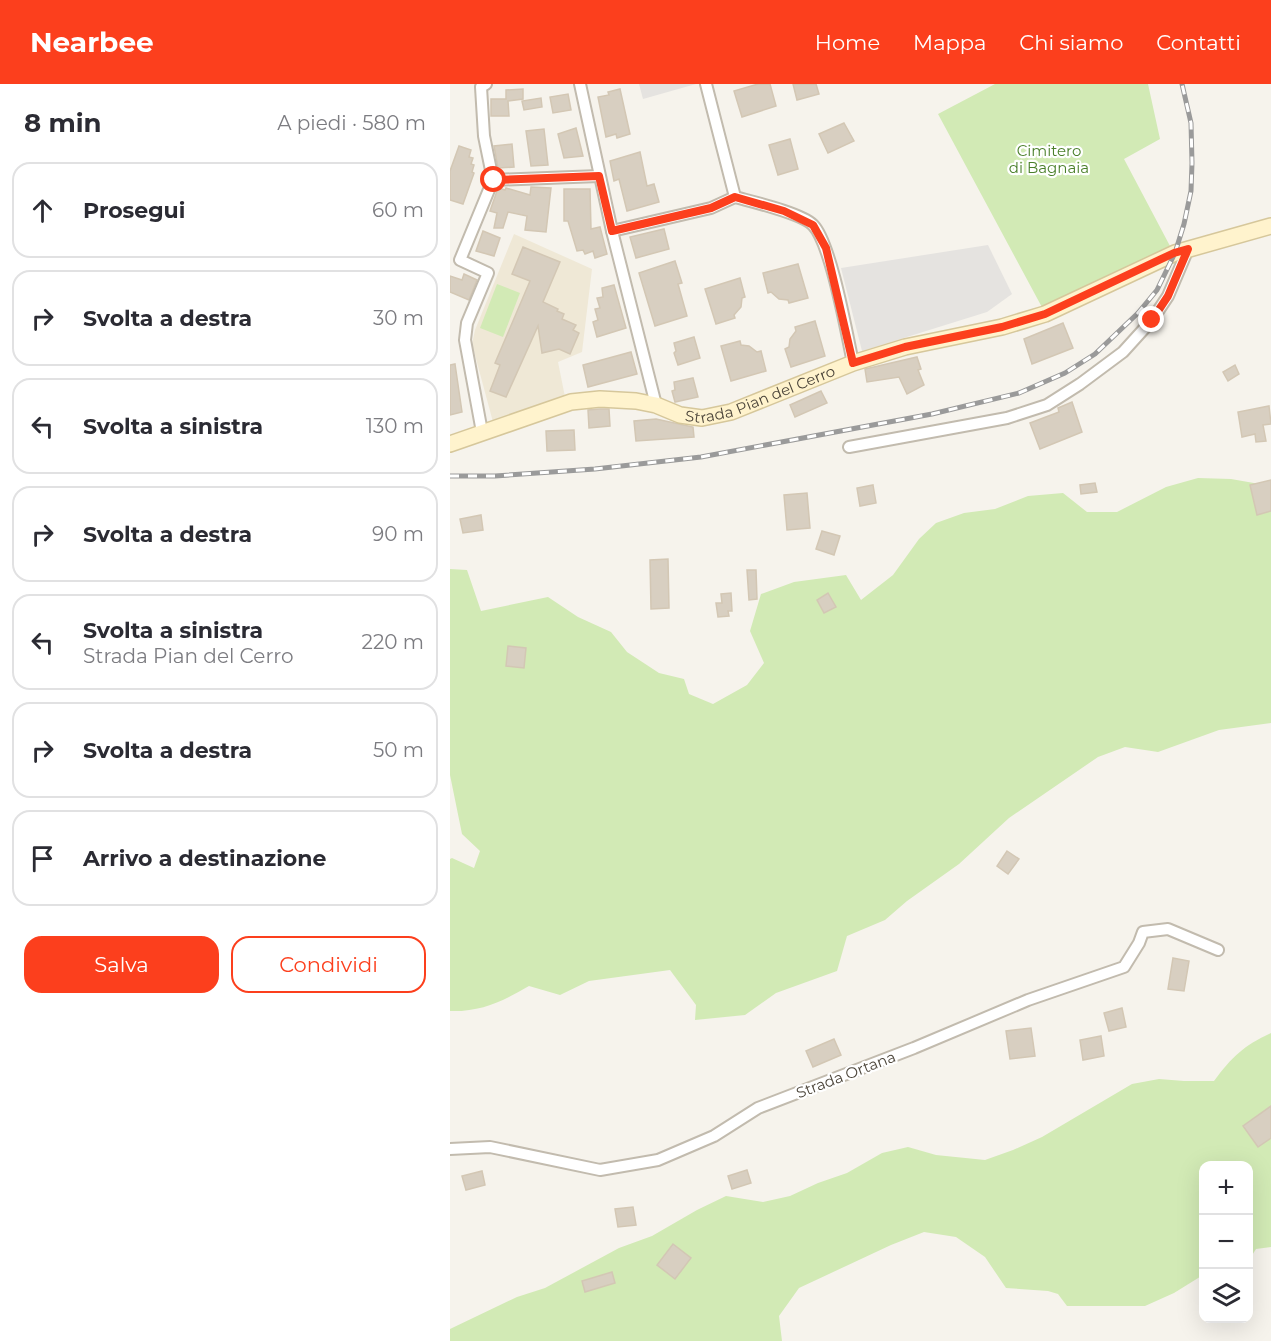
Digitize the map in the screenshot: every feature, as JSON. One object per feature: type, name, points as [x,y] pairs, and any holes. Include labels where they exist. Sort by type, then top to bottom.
[{"type":"street","points":[[482,432],[465,340],[467,323],[488,273],[460,260],[494,180],[484,136],[481,87],[486,84]]},
{"type":"street","points":[[580,84],[612,231],[656,405]]},
{"type":"street","points":[[706,84],[735,197]]},
{"type":"street","points":[[494,180],[599,176]]},
{"type":"street","points":[[612,231],[711,208],[735,197],[784,211],[813,225],[826,248],[853,363]]},
{"type":"street","name":"Strada Pian del Cerro","points":[[450,444],[571,402],[600,399],[636,401],[656,405],[680,415],[702,418],[731,412],[853,363],[905,347],[1002,327],[1045,314],[1174,253],[1271,226]]},
{"type":"street","points":[[849,447],[1007,418],[1047,405],[1080,384],[1122,352],[1152,320],[1168,296],[1188,249]]},
{"type":"street","name":"Strada Ortana","points":[[450,1149],[490,1147],[600,1170],[658,1160],[714,1136],[759,1108],[914,1048],[1028,1000],[1124,967],[1143,932],[1168,928],[1218,950]]},
{"type":"shaded area","points":[[639,84],[696,84],[643,99]]},
{"type":"shaded area","points":[[514,234],[592,269],[582,352],[558,362],[565,397],[493,422],[472,344],[475,330]]},
{"type":"shaded area","points":[[988,245],[1012,294],[987,312],[862,351],[841,268]]},
{"type":"green space","name":"Cimitero di Bagnaia","points":[[995,84],[1148,84],[1160,139],[1124,159],[1170,246],[1044,311],[938,114]]},
{"type":"green space","points":[[497,284],[520,293],[503,337],[480,328]]},
{"type":"green space","points":[[1198,478],[1231,479],[1271,486],[1271,723],[1219,730],[1158,752],[1125,747],[1098,757],[1009,818],[959,864],[907,901],[885,920],[847,936],[837,971],[776,993],[745,1015],[695,1020],[696,1005],[670,970],[589,981],[560,995],[529,986],[491,1005],[472,1010],[450,1011],[450,859],[474,868],[480,851],[462,834],[450,775],[450,569],[467,570],[481,611],[548,597],[578,617],[611,632],[627,652],[659,673],[684,679],[689,694],[713,704],[747,685],[764,663],[750,631],[761,594],[794,582],[846,575],[861,600],[893,575],[919,539],[936,523],[964,513],[995,509],[1028,496],[1063,493],[1087,512],[1117,512],[1166,487]]},
{"type":"green space","points":[[1271,1033],[1271,1247],[1256,1249],[1253,1254],[1253,1161],[1199,1161],[1199,1277],[1174,1293],[1145,1306],[1067,1306],[1058,1294],[1048,1291],[1006,1288],[985,1257],[956,1237],[924,1232],[799,1288],[779,1316],[782,1341],[450,1341],[450,1329],[517,1297],[545,1288],[619,1248],[652,1236],[726,1196],[763,1202],[790,1196],[847,1173],[882,1153],[908,1147],[936,1155],[985,1160],[1042,1137],[1132,1084],[1159,1079],[1214,1081],[1239,1053]]},
{"type":"building","points":[[758,84],[770,84],[776,106],[742,117],[734,91]]},
{"type":"building","points":[[793,84],[816,84],[819,94],[797,100]]},
{"type":"building","points":[[523,89],[523,99],[508,101],[509,116],[491,116],[491,99],[506,99],[506,90]]},
{"type":"building","points":[[620,89],[630,134],[617,138],[616,134],[606,137],[598,97],[609,95],[608,92]]},
{"type":"building","points":[[568,94],[571,110],[553,113],[550,97]]},
{"type":"building","points":[[541,98],[542,107],[524,110],[522,101]]},
{"type":"building","points":[[844,123],[854,141],[828,153],[819,134]]},
{"type":"building","points":[[576,128],[583,156],[564,158],[558,134]]},
{"type":"building","points":[[544,129],[548,165],[531,166],[526,131]]},
{"type":"building","points":[[790,139],[798,169],[778,175],[769,145]]},
{"type":"building","points":[[512,144],[514,167],[498,168],[494,146]]},
{"type":"building","points":[[459,146],[471,150],[469,157],[473,158],[471,164],[474,165],[472,172],[474,173],[463,204],[450,200],[450,171]]},
{"type":"building","points":[[640,152],[647,186],[654,184],[659,202],[627,211],[619,179],[614,181],[610,161]]},
{"type":"building","points":[[531,187],[551,188],[546,232],[525,230],[527,216],[508,212],[503,228],[494,228],[497,213],[490,211],[498,188],[530,195]]},
{"type":"building","points":[[564,189],[590,189],[591,229],[600,227],[607,254],[595,258],[593,251],[585,254],[583,250],[577,251],[568,221],[564,221]]},
{"type":"building","points":[[664,229],[669,249],[636,258],[630,237]]},
{"type":"building","points":[[483,231],[500,238],[494,256],[476,251]]},
{"type":"building","points":[[523,247],[560,262],[543,302],[564,314],[562,319],[576,325],[573,330],[579,333],[570,354],[559,349],[542,353],[538,326],[506,397],[490,391],[500,365],[495,363],[530,281],[512,274]]},
{"type":"building","points":[[675,261],[682,283],[678,284],[687,316],[655,326],[639,273]]},
{"type":"building","points":[[798,264],[808,298],[789,303],[788,300],[779,299],[771,292],[768,293],[763,273]]},
{"type":"building","points":[[464,274],[477,280],[469,300],[450,292],[450,276],[462,280]]},
{"type":"building","points":[[740,278],[745,297],[742,298],[741,307],[734,315],[735,318],[716,324],[705,289]]},
{"type":"building","points":[[614,285],[626,328],[597,337],[593,322],[598,320],[595,309],[600,308],[597,298],[603,297],[602,288]]},
{"type":"building","points":[[815,321],[825,356],[791,367],[785,349],[789,347],[790,339],[796,331],[795,327]]},
{"type":"building","points":[[1063,323],[1073,348],[1032,364],[1024,339]]},
{"type":"building","points":[[694,337],[700,358],[678,365],[674,343]]},
{"type":"building","points":[[740,341],[741,345],[749,346],[757,352],[761,351],[766,371],[731,381],[721,346]]},
{"type":"building","points":[[631,352],[637,374],[588,387],[583,365]]},
{"type":"building","points":[[917,357],[921,369],[918,370],[924,385],[907,394],[899,377],[867,382],[865,369]]},
{"type":"building","points":[[455,364],[462,412],[450,415],[450,365]]},
{"type":"building","points":[[1235,365],[1239,374],[1228,381],[1223,372]]},
{"type":"building","points":[[693,378],[698,397],[675,402],[672,391],[675,390],[674,382]]},
{"type":"building","points":[[821,391],[827,403],[795,417],[790,405]]},
{"type":"building","points":[[1072,402],[1082,432],[1040,449],[1030,423],[1059,412],[1058,408]]},
{"type":"building","points":[[1269,406],[1271,424],[1263,425],[1266,441],[1256,442],[1255,434],[1242,437],[1238,412]]},
{"type":"building","points":[[609,409],[610,426],[589,428],[588,410]]},
{"type":"building","points":[[656,419],[693,427],[694,437],[636,441],[634,421]]},
{"type":"building","points":[[574,430],[575,450],[547,451],[546,431]]},
{"type":"building","points":[[1271,480],[1271,511],[1257,515],[1250,485]]},
{"type":"building","points":[[1095,483],[1097,492],[1081,494],[1080,485]]},
{"type":"building","points":[[873,485],[876,503],[860,506],[857,488]]},
{"type":"building","points":[[807,493],[810,528],[787,530],[784,495]]},
{"type":"building","points":[[481,515],[483,530],[463,533],[460,519]]},
{"type":"building","points":[[822,531],[840,536],[834,555],[816,549]]},
{"type":"building","points":[[668,559],[669,608],[651,609],[650,560]]},
{"type":"building","points":[[747,570],[756,570],[757,599],[749,600]]},
{"type":"building","points":[[731,593],[732,611],[728,611],[729,616],[718,617],[716,603],[722,603],[721,594]]},
{"type":"building","points":[[828,593],[836,607],[824,613],[817,600]]},
{"type":"building","points":[[508,646],[526,648],[524,668],[506,666]]},
{"type":"building","points":[[1007,851],[1019,859],[1008,874],[997,866]]},
{"type":"building","points":[[1173,958],[1189,961],[1184,991],[1168,989]]},
{"type":"building","points":[[1122,1008],[1126,1027],[1109,1031],[1104,1013]]},
{"type":"building","points":[[1031,1028],[1035,1056],[1010,1059],[1006,1031]]},
{"type":"building","points":[[1101,1036],[1104,1056],[1083,1060],[1080,1040]]},
{"type":"building","points":[[834,1039],[841,1055],[813,1067],[806,1051]]},
{"type":"building","points":[[1271,1106],[1271,1138],[1258,1147],[1243,1126]]},
{"type":"building","points":[[747,1170],[751,1183],[732,1189],[728,1176]]},
{"type":"building","points":[[482,1171],[485,1185],[466,1190],[462,1176]]},
{"type":"building","points":[[633,1207],[636,1225],[618,1227],[615,1209]]},
{"type":"building","points":[[673,1244],[691,1258],[675,1279],[657,1265]]},
{"type":"building","points":[[612,1272],[615,1283],[585,1292],[582,1281]]},
{"type":"railway","points":[[450,476],[495,476],[595,469],[701,457],[932,414],[1019,393],[1065,373],[1095,354],[1138,313],[1157,290],[1175,253],[1191,191],[1191,123],[1182,84]]},
{"type":"route","points":[[494,180],[599,176],[612,231],[711,208],[735,197],[784,211],[813,225],[826,248],[853,363],[905,347],[1002,327],[1045,314],[1174,253],[1188,249],[1168,296],[1152,320]]}]
